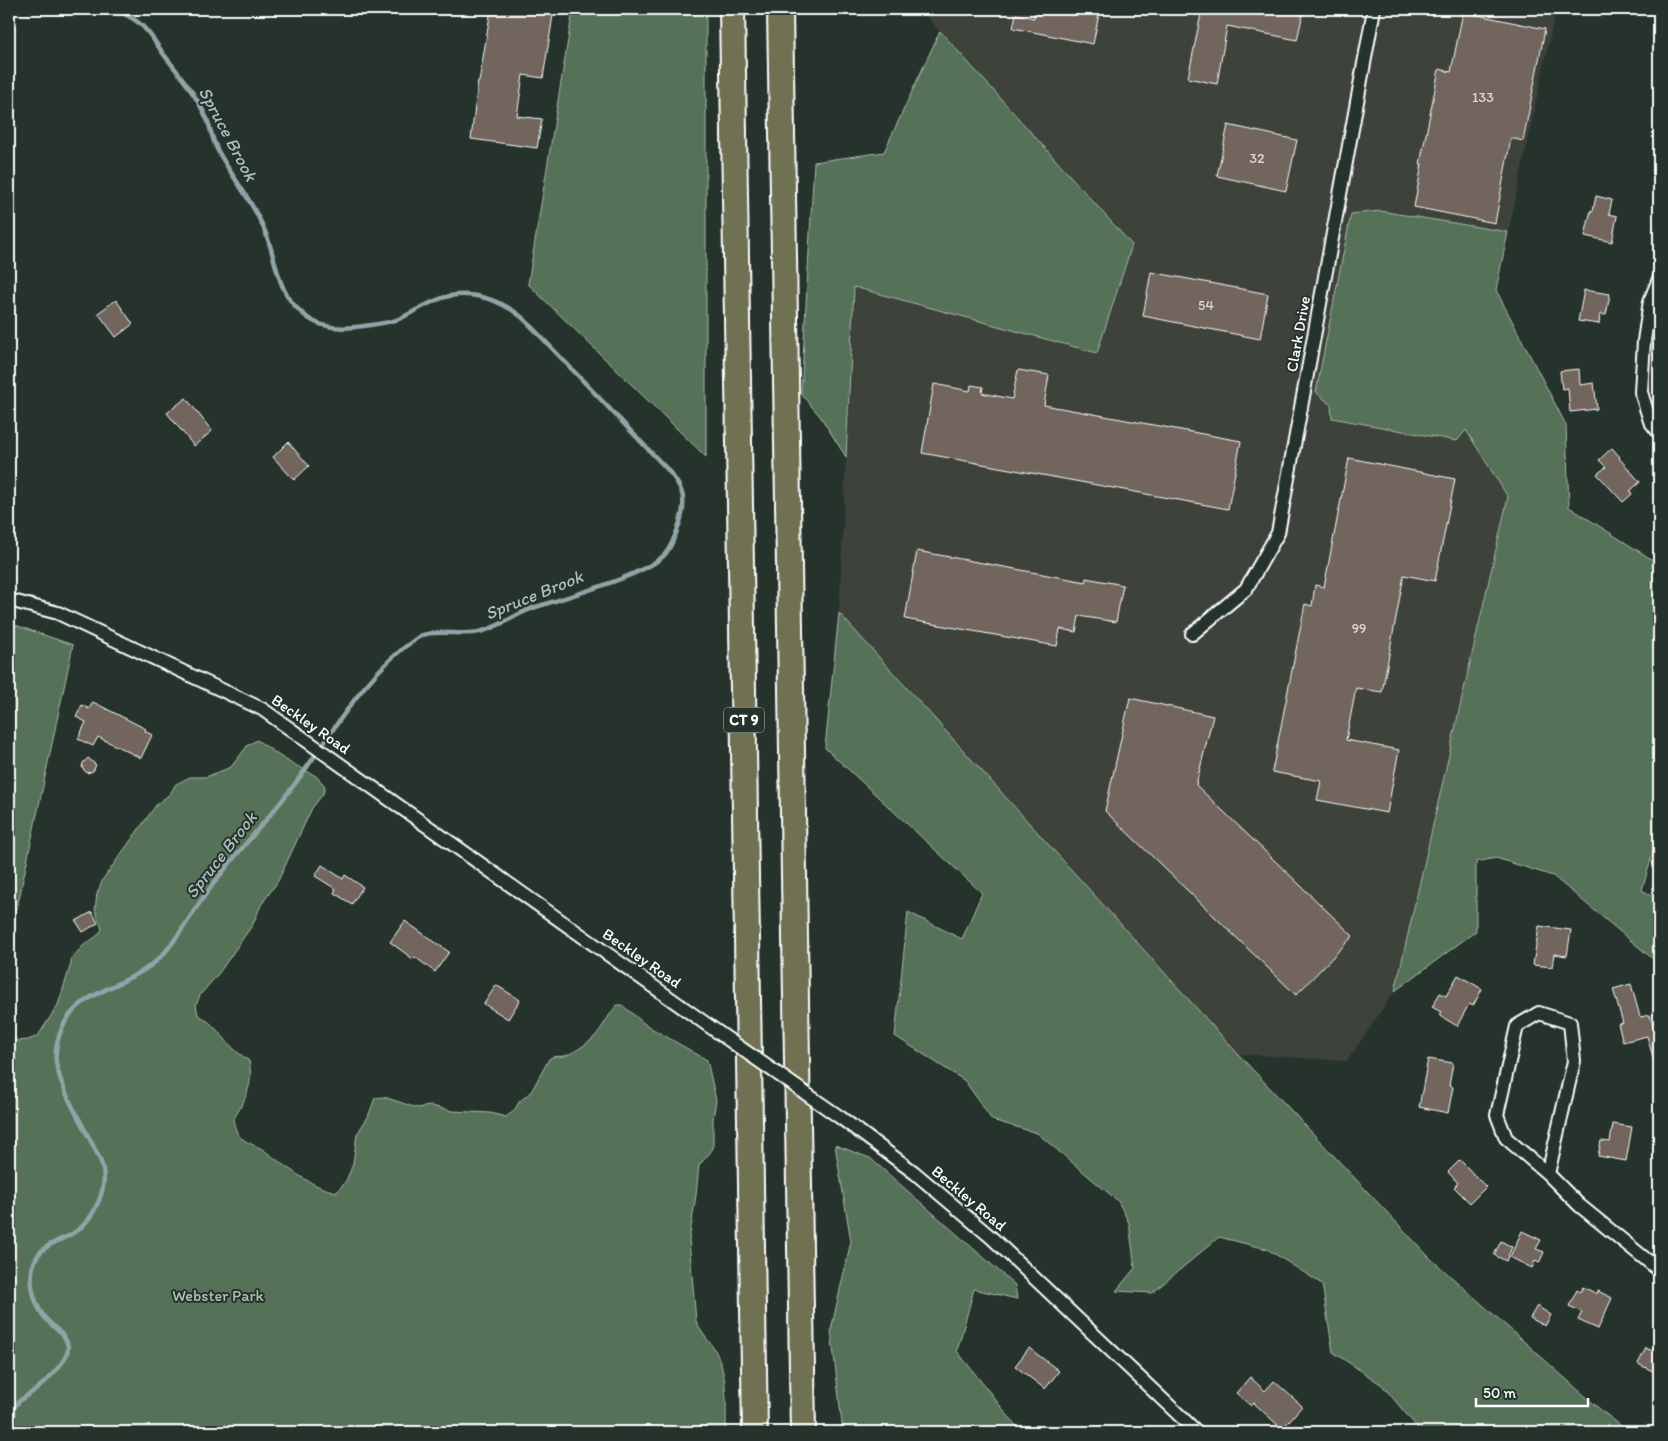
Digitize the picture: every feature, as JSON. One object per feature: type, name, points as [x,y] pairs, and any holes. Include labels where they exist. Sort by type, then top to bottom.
[{"type":"highway","name":"CT 9","points":[[732,9],[756,1432]]},
{"type":"highway","points":[[780,9],[803,1432]]},
{"type":"street","name":"Clark Drive","points":[[1192,634],[1246,589],[1278,533],[1374,9]]},
{"type":"street","points":[[1659,279],[1650,301],[1644,340],[1641,392],[1650,421],[1659,433]]},
{"type":"street","name":"Beckley Road","points":[[9,600],[58,613],[120,642],[262,709],[305,739],[841,1118],[908,1168],[992,1238],[1197,1432]]},
{"type":"street","points":[[1548,1174],[1574,1061],[1570,1023],[1539,1013],[1517,1026],[1496,1115],[1506,1138],[1548,1174],[1579,1206],[1659,1270]]},
{"type":"shaded area","points":[[920,9],[1556,9],[1466,430],[1508,497],[1395,991],[1347,1061],[1238,1054],[839,613],[854,287],[1097,353],[1132,245]]},
{"type":"green space","points":[[573,9],[706,9],[706,457],[528,284]]},
{"type":"green space","points":[[940,31],[1132,245],[1097,353],[854,287],[846,457],[820,416],[801,394],[814,162],[884,152]]},
{"type":"green space","points":[[1380,211],[1508,232],[1496,290],[1566,425],[1569,507],[1659,564],[1659,832],[1642,890],[1659,900],[1659,964],[1553,876],[1496,858],[1476,862],[1476,931],[1395,991],[1508,497],[1466,430],[1457,441],[1332,418],[1331,405],[1316,392],[1351,214]]},
{"type":"green space","points":[[839,613],[1238,1054],[1430,1258],[1602,1411],[1629,1432],[1421,1432],[1382,1385],[1333,1352],[1322,1284],[1267,1249],[1219,1237],[1152,1293],[1116,1291],[1135,1268],[1129,1223],[1118,1201],[1037,1133],[992,1120],[965,1081],[895,1036],[908,912],[962,939],[982,893],[825,748]]},
{"type":"green space","points":[[9,623],[73,645],[9,946]]},
{"type":"green space","name":"Webster Park","points":[[257,740],[284,759],[316,776],[325,786],[323,794],[312,808],[278,881],[261,905],[253,924],[219,973],[200,995],[196,1005],[198,1015],[213,1026],[233,1048],[249,1061],[249,1085],[245,1099],[233,1120],[238,1134],[243,1140],[262,1149],[307,1180],[337,1192],[346,1181],[353,1164],[357,1134],[368,1117],[375,1098],[384,1097],[417,1108],[431,1106],[452,1111],[490,1113],[506,1117],[531,1092],[549,1059],[567,1055],[591,1040],[617,1005],[622,1005],[646,1025],[707,1060],[716,1100],[713,1119],[713,1145],[710,1153],[699,1165],[689,1240],[696,1321],[721,1363],[726,1393],[726,1432],[9,1432],[9,1034],[18,1041],[38,1036],[58,1005],[71,964],[71,958],[85,944],[98,935],[102,929],[95,910],[97,894],[103,879],[157,804],[170,794],[176,784],[190,777],[206,777],[231,767],[248,745]]},
{"type":"green space","points":[[835,1145],[870,1158],[1015,1285],[1017,1299],[974,1289],[957,1351],[1021,1432],[843,1432],[831,1330],[851,1241]]},
{"type":"building","points":[[491,9],[554,9],[543,78],[523,75],[517,116],[542,119],[537,148],[471,139],[478,81]]},
{"type":"building","points":[[1035,9],[1100,9],[1093,44],[1013,28],[1016,14],[1034,18]]},
{"type":"building","points":[[1202,9],[1304,9],[1297,40],[1227,26],[1217,84],[1188,78]]},
{"type":"building","points":[[1463,12],[1545,29],[1523,141],[1511,138],[1495,223],[1414,207],[1422,164],[1420,164],[1439,69],[1451,72]]},
{"type":"building","points":[[1228,125],[1297,140],[1286,191],[1217,176]]},
{"type":"building","points":[[1596,196],[1612,200],[1609,214],[1617,216],[1612,242],[1585,236]]},
{"type":"building","points":[[1151,272],[1268,294],[1260,339],[1143,316]]},
{"type":"building","points":[[1584,290],[1610,294],[1606,315],[1600,314],[1599,324],[1578,321]]},
{"type":"building","points":[[116,300],[133,324],[116,337],[98,313]]},
{"type":"building","points":[[1579,369],[1580,385],[1594,383],[1597,409],[1570,412],[1568,388],[1562,389],[1560,371]]},
{"type":"building","points":[[1018,370],[1049,375],[1044,405],[1241,441],[1228,509],[922,453],[934,384],[970,391],[971,385],[983,387],[982,393],[1012,399]]},
{"type":"building","points":[[186,398],[212,431],[194,446],[167,413]]},
{"type":"building","points":[[288,442],[309,466],[294,480],[273,457]]},
{"type":"building","points":[[1612,448],[1640,482],[1630,491],[1632,494],[1623,502],[1597,474],[1606,467],[1599,460]]},
{"type":"building","points":[[1349,458],[1455,479],[1435,581],[1404,575],[1382,692],[1356,688],[1346,740],[1399,750],[1387,813],[1317,800],[1321,781],[1272,772],[1305,604],[1312,606],[1315,585],[1324,587]]},
{"type":"building","points":[[917,551],[1086,582],[1086,578],[1123,585],[1116,622],[1079,616],[1076,632],[1060,629],[1057,646],[905,619]]},
{"type":"building","points":[[1130,698],[1213,716],[1196,785],[1353,936],[1296,995],[1105,811]]},
{"type":"building","points":[[93,702],[146,729],[145,731],[152,735],[141,758],[98,737],[93,746],[78,739],[86,722],[76,717],[82,705],[89,709]]},
{"type":"building","points":[[88,758],[96,765],[93,771],[87,773],[82,768],[83,763]]},
{"type":"building","points":[[322,865],[343,879],[345,875],[363,887],[352,904],[334,893],[336,889],[315,876]]},
{"type":"building","points":[[92,912],[98,923],[83,932],[76,921]]},
{"type":"building","points":[[405,921],[449,952],[435,972],[390,942]]},
{"type":"building","points":[[1539,926],[1571,930],[1567,956],[1554,954],[1552,967],[1533,965]]},
{"type":"building","points":[[1458,975],[1482,989],[1473,1006],[1469,1004],[1457,1026],[1439,1015],[1441,1012],[1432,1007],[1440,993],[1446,996]]},
{"type":"building","points":[[1631,984],[1640,1017],[1650,1015],[1654,1030],[1659,1028],[1659,1068],[1656,1068],[1647,1036],[1623,1042],[1618,1024],[1623,1023],[1613,989]]},
{"type":"building","points":[[496,985],[520,1000],[508,1019],[484,1004]]},
{"type":"building","points":[[1428,1059],[1453,1063],[1449,1086],[1453,1087],[1448,1113],[1419,1107]]},
{"type":"building","points":[[1613,1124],[1632,1127],[1626,1161],[1598,1156],[1601,1141],[1610,1142]]},
{"type":"building","points":[[1460,1160],[1486,1187],[1470,1203],[1454,1187],[1458,1183],[1448,1172]]},
{"type":"building","points":[[1522,1231],[1541,1240],[1536,1249],[1544,1252],[1539,1263],[1535,1261],[1532,1268],[1510,1257]]},
{"type":"building","points":[[1501,1241],[1512,1247],[1506,1261],[1494,1255]]},
{"type":"building","points":[[1583,1287],[1597,1294],[1598,1291],[1612,1298],[1598,1329],[1578,1320],[1582,1312],[1569,1306],[1577,1290],[1580,1292]]},
{"type":"building","points":[[1537,1306],[1551,1315],[1545,1326],[1530,1318]]},
{"type":"building","points":[[1029,1348],[1059,1371],[1045,1389],[1015,1366]]},
{"type":"building","points":[[1646,1348],[1659,1354],[1659,1363],[1655,1372],[1638,1364]]},
{"type":"building","points":[[1250,1377],[1265,1391],[1274,1381],[1302,1406],[1282,1429],[1254,1403],[1251,1406],[1236,1393]]},
{"type":"waterway","name":"Spruce Brook","points":[[9,1422],[14,1407],[20,1400],[37,1389],[51,1376],[65,1358],[68,1347],[65,1339],[45,1318],[37,1305],[32,1289],[34,1264],[44,1249],[75,1232],[89,1219],[99,1201],[104,1181],[101,1162],[69,1099],[59,1073],[56,1046],[67,1019],[91,997],[138,974],[153,964],[166,951],[221,873],[297,781],[351,704],[381,668],[398,652],[423,635],[430,633],[472,633],[486,630],[529,610],[606,584],[643,569],[657,561],[668,550],[678,528],[683,508],[680,488],[666,468],[527,322],[508,307],[485,298],[461,295],[449,296],[432,302],[394,321],[372,325],[342,328],[330,327],[308,318],[297,308],[283,288],[269,242],[259,218],[218,151],[207,119],[188,86],[147,30],[133,19],[113,9]]},
{"type":"waterway","name":"Spruce Brook","points":[[9,1426],[10,1432]]}]
